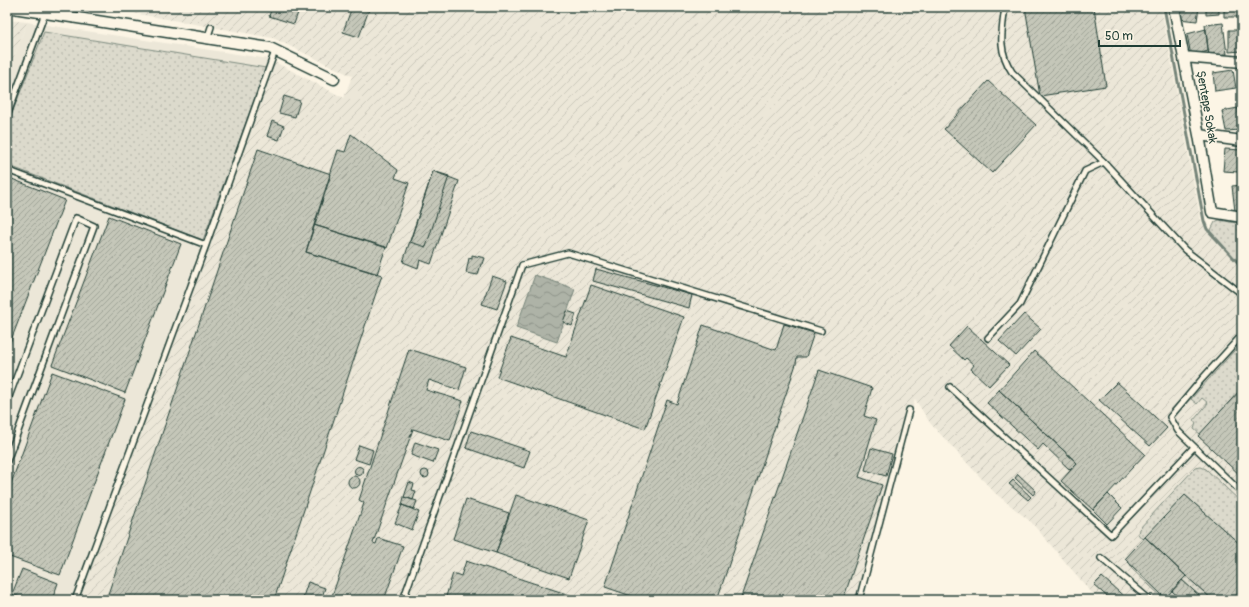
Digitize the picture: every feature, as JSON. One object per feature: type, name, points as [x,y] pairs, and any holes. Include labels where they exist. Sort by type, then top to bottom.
[{"type":"street","points":[[7,7],[270,48],[334,79]]},
{"type":"street","name":"Şentepe Sokak","points":[[1174,7],[1199,135],[1212,212],[1242,217]]},
{"type":"street","points":[[1184,57],[1242,62]]},
{"type":"street","points":[[1199,135],[1242,140]]},
{"type":"lane","points":[[1005,7],[1001,43],[1008,66],[1012,72],[1104,162],[1185,250],[1242,294]]},
{"type":"lane","points":[[7,116],[45,13]]},
{"type":"lane","points":[[207,39],[211,26]]},
{"type":"lane","points":[[75,600],[206,245],[275,51]]},
{"type":"lane","points":[[988,338],[1020,304],[1085,171],[1104,162]]},
{"type":"lane","points":[[7,170],[206,245]]},
{"type":"lane","points":[[7,402],[76,218],[94,226],[7,461]]},
{"type":"lane","points":[[403,600],[522,265],[568,253],[821,331]]},
{"type":"lane","points":[[1242,335],[1170,417],[1178,431],[1242,493]]},
{"type":"lane","points":[[950,387],[1111,535],[1194,447]]},
{"type":"lane","points":[[859,600],[909,410]]},
{"type":"lane","points":[[1101,558],[1150,600]]},
{"type":"shaded area","points":[[116,7],[1161,7],[1201,222],[1242,267],[1242,600],[1098,600],[1031,522],[995,493],[930,423],[915,399],[862,600],[71,600],[269,59],[344,98],[352,76],[273,38],[116,10]]},
{"type":"shaded area","points":[[7,20],[27,22],[7,76]]},
{"type":"shaded area","points":[[27,22],[269,59],[71,600],[7,600],[7,76]]},
{"type":"shaded area","points":[[44,32],[266,68],[203,240],[7,165],[7,126]]},
{"type":"shaded area","points":[[1219,220],[1242,224],[1242,267],[1210,232],[1215,222]]},
{"type":"shaded area","points":[[1242,342],[1242,388],[1200,434],[1194,429],[1196,423],[1194,420],[1208,403],[1202,398],[1197,404],[1191,399]]},
{"type":"shaded area","points":[[1201,467],[1206,469],[1242,503],[1242,546],[1185,495],[1143,540],[1138,534],[1139,529],[1195,468]]},
{"type":"shaded area","points":[[1130,564],[1166,597],[1172,591],[1182,600],[1165,600],[1132,569]]},
{"type":"shaded area","points":[[1186,576],[1213,600],[1204,600],[1182,580]]},
{"type":"water","points":[[535,275],[575,289],[557,342],[516,328]]},
{"type":"building","points":[[272,7],[300,7],[294,24],[269,16]]},
{"type":"building","points":[[352,7],[370,7],[359,37],[343,32]]},
{"type":"building","points":[[1025,7],[1094,7],[1106,86],[1040,96]]},
{"type":"building","points":[[1180,7],[1199,7],[1197,21],[1179,19]]},
{"type":"building","points":[[1206,7],[1219,7],[1219,14],[1206,15]]},
{"type":"building","points":[[1224,7],[1240,7],[1240,17],[1224,17]]},
{"type":"building","points":[[1223,23],[1227,54],[1209,56],[1205,25]]},
{"type":"building","points":[[1206,29],[1208,51],[1191,56],[1187,34]]},
{"type":"building","points":[[1229,30],[1242,30],[1242,51],[1229,52]]},
{"type":"building","points":[[1233,70],[1236,88],[1215,91],[1213,73]]},
{"type":"building","points":[[988,81],[1036,125],[992,173],[944,129]]},
{"type":"building","points":[[284,96],[300,101],[295,117],[279,113]]},
{"type":"building","points":[[1238,108],[1242,108],[1242,130],[1241,130]]},
{"type":"building","points":[[1238,108],[1241,130],[1226,131],[1222,111]]},
{"type":"building","points":[[272,121],[284,126],[279,140],[267,136]]},
{"type":"building","points":[[351,134],[398,170],[395,178],[409,183],[387,248],[314,225],[338,150],[345,152]]},
{"type":"building","points":[[258,149],[331,174],[306,252],[382,275],[274,600],[106,600]]},
{"type":"building","points":[[1225,149],[1242,150],[1242,162],[1240,162],[1239,172],[1223,171]]},
{"type":"building","points":[[433,171],[459,181],[431,264],[420,260],[418,268],[403,262]]},
{"type":"building","points":[[433,171],[449,176],[426,247],[410,242]]},
{"type":"building","points":[[7,177],[65,200],[8,348],[7,348]]},
{"type":"building","points":[[1242,185],[1242,210],[1235,211],[1232,186]]},
{"type":"building","points":[[109,216],[181,244],[125,393],[52,365]]},
{"type":"building","points":[[314,225],[386,247],[377,274],[306,252]]},
{"type":"building","points":[[472,255],[485,258],[483,264],[481,264],[478,275],[466,273],[469,258],[472,259]]},
{"type":"building","points":[[596,269],[692,295],[689,308],[593,281]]},
{"type":"building","points":[[492,276],[507,281],[497,309],[482,304]]},
{"type":"building","points":[[591,285],[684,317],[645,429],[497,377],[511,338],[566,357]]},
{"type":"building","points":[[567,311],[576,314],[572,326],[563,322]]},
{"type":"building","points":[[1024,314],[1041,329],[1016,356],[999,341]]},
{"type":"building","points":[[784,324],[814,333],[806,357],[797,357],[796,364],[717,600],[643,600],[605,587],[667,400],[677,404],[703,325],[776,350]]},
{"type":"building","points":[[967,326],[1009,365],[989,386],[971,369],[974,365],[966,358],[964,360],[949,346]]},
{"type":"building","points":[[409,349],[466,367],[459,390],[429,380],[426,390],[463,401],[450,441],[413,429],[373,543],[376,544],[378,538],[403,546],[384,600],[343,600],[332,596],[364,503],[359,500]]},
{"type":"building","points":[[1034,351],[1145,454],[1093,510],[1061,481],[1077,463],[999,390]]},
{"type":"building","points":[[819,370],[872,388],[864,416],[876,420],[859,477],[882,485],[843,600],[740,600]]},
{"type":"building","points":[[52,372],[125,399],[60,575],[7,556],[7,494]]},
{"type":"building","points":[[1117,382],[1167,428],[1150,446],[1099,400]]},
{"type":"building","points":[[1242,388],[1242,477],[1198,436]]},
{"type":"building","points":[[999,390],[1077,463],[1070,470],[1043,444],[1038,450],[987,403]]},
{"type":"building","points":[[471,431],[530,451],[524,468],[466,448]]},
{"type":"building","points":[[415,442],[438,450],[433,463],[411,455]]},
{"type":"building","points":[[359,445],[373,450],[369,464],[354,459]]},
{"type":"building","points":[[871,448],[892,454],[886,476],[865,470]]},
{"type":"building","points":[[357,467],[361,467],[363,471],[361,475],[357,475],[355,473],[355,469]]},
{"type":"building","points":[[425,470],[428,471],[428,477],[425,478],[422,477],[421,474],[422,471]]},
{"type":"building","points":[[1018,474],[1036,491],[1033,495],[1015,478]]},
{"type":"building","points":[[352,476],[356,476],[360,482],[356,488],[352,488],[348,484],[348,480]]},
{"type":"building","points":[[1013,480],[1031,497],[1028,500],[1009,484]]},
{"type":"building","points":[[409,482],[414,484],[412,490],[416,491],[413,500],[404,497]]},
{"type":"building","points":[[1108,494],[1122,508],[1107,524],[1093,510]]},
{"type":"building","points":[[516,495],[589,520],[569,578],[496,553]]},
{"type":"building","points":[[1185,495],[1242,546],[1242,595],[1237,600],[1213,600],[1145,537]]},
{"type":"building","points":[[404,497],[417,501],[414,509],[402,505]]},
{"type":"building","points":[[466,499],[509,513],[496,553],[453,539]]},
{"type":"building","points":[[402,505],[419,512],[412,530],[395,523]]},
{"type":"building","points":[[1145,537],[1186,576],[1165,598],[1125,559]]},
{"type":"building","points":[[466,561],[585,600],[445,600],[453,573],[461,576]]},
{"type":"building","points":[[22,569],[58,583],[52,600],[28,600],[12,594]]},
{"type":"building","points":[[1102,577],[1128,600],[1111,600],[1094,585]]},
{"type":"building","points":[[1182,580],[1204,600],[1182,600],[1172,591]]},
{"type":"building","points":[[308,582],[325,588],[321,600],[302,600]]},
{"type":"waterway","points":[[1164,7],[1204,221],[1207,229],[1242,267]]}]
